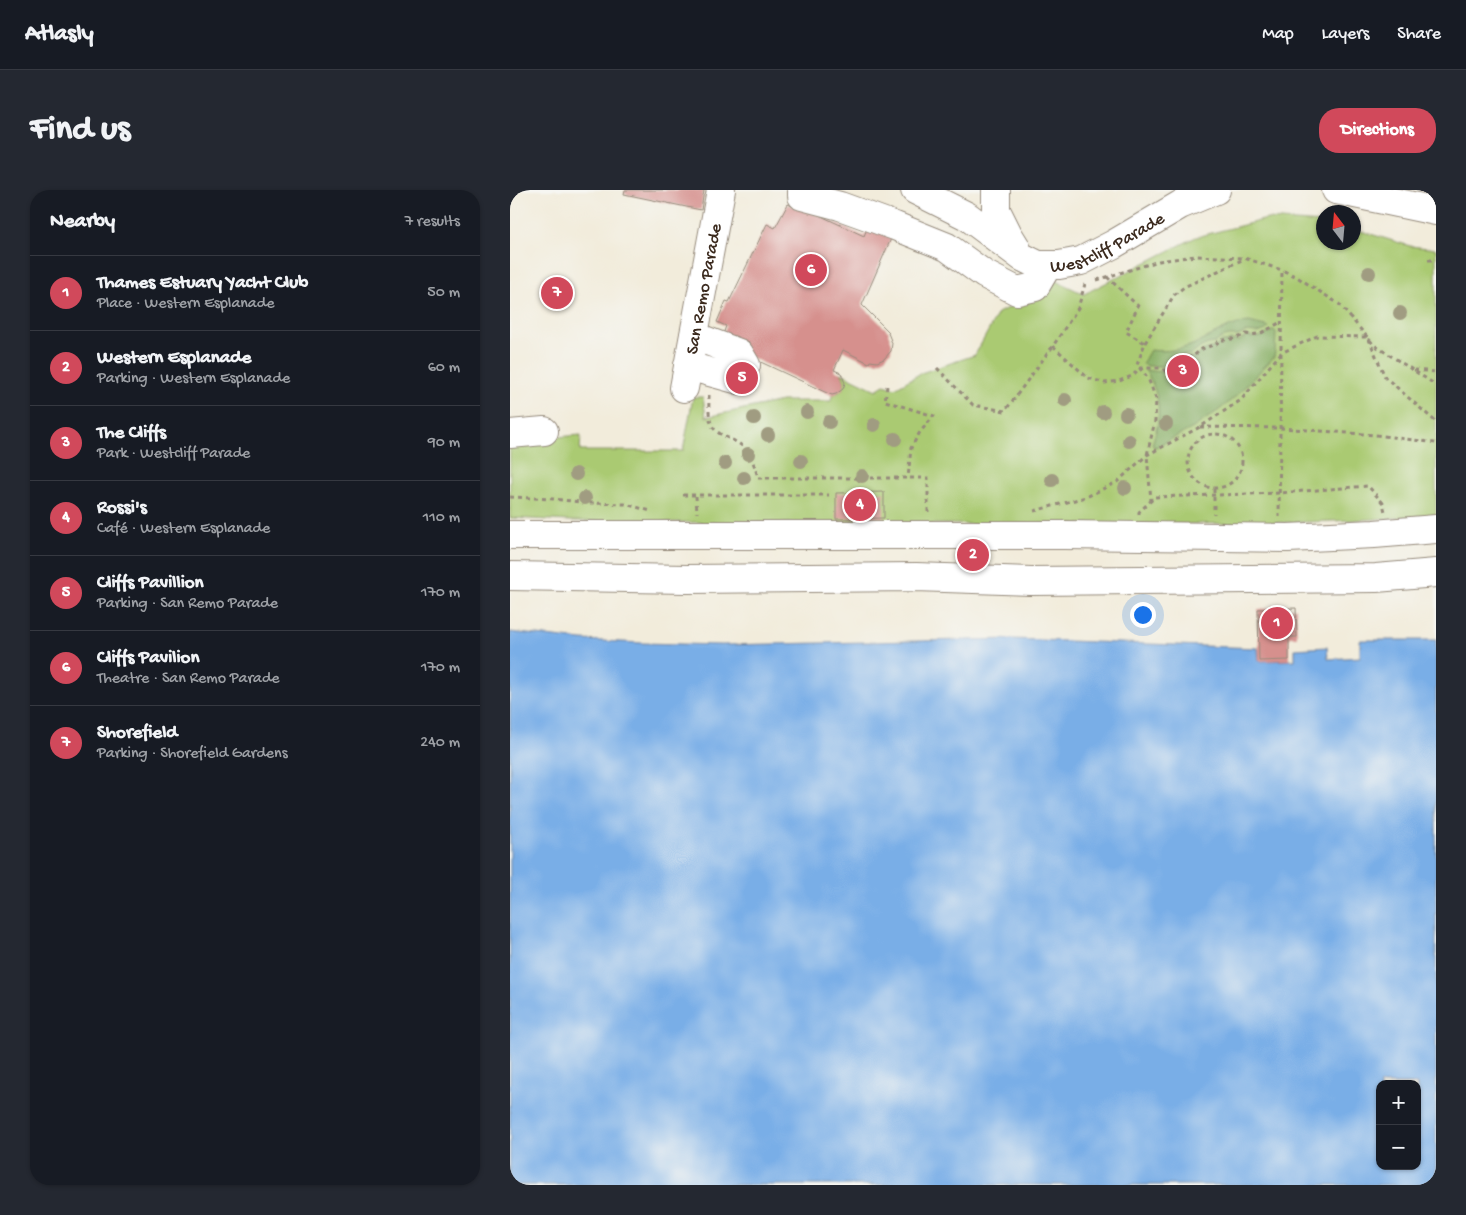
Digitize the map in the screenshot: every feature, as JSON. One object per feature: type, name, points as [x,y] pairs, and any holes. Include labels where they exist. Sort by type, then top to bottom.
[{"type":"street","name":"San Remo Parade","points":[[694,380],[694,336],[721,190]]},
{"type":"street","points":[[802,190],[802,196],[840,206],[947,247],[984,274],[1017,291],[1035,288],[1048,265]]},
{"type":"street","name":"Westcliff Parade","points":[[916,190],[967,216],[1022,257],[1038,265],[1059,265],[1081,261],[1114,244],[1180,204],[1216,190]]},
{"type":"street","points":[[996,190],[996,210],[1022,257]]},
{"type":"street","points":[[1336,190],[1436,211]]},
{"type":"street","points":[[694,336],[739,353],[746,365],[739,380],[694,380]]},
{"type":"street","points":[[510,434],[544,431]]},
{"type":"street","points":[[1376,578],[1380,525]]},
{"type":"street","points":[[510,535],[1064,535],[1279,538],[1380,525],[1436,530]]},
{"type":"street","points":[[510,576],[687,579],[916,577],[1031,581],[1376,578],[1436,573]]},
{"type":"path","points":[[1077,281],[1085,284],[1159,261],[1195,256],[1244,258],[1282,270],[1339,304],[1374,344],[1436,385]]},
{"type":"path","points":[[1151,501],[1147,455],[1155,421],[1156,398],[1148,378],[1137,364],[1145,343],[1174,296],[1184,286],[1244,258]]},
{"type":"path","points":[[1428,260],[1436,260]]},
{"type":"path","points":[[1279,538],[1282,270]]},
{"type":"path","points":[[1107,277],[1138,306],[1126,332],[1145,343]]},
{"type":"path","points":[[938,368],[973,405],[1006,411],[1078,308],[1085,284]]},
{"type":"path","points":[[1053,346],[1088,378],[1105,383],[1119,381],[1132,376],[1140,368],[1160,368],[1168,372],[1176,360],[1192,356],[1220,340],[1238,338],[1246,334],[1264,333],[1281,322]]},
{"type":"path","points":[[1034,511],[1086,497],[1117,482],[1147,455],[1200,427],[1241,400],[1281,353],[1317,336],[1368,337]]},
{"type":"path","points":[[1368,337],[1385,377],[1436,422]]},
{"type":"path","points":[[1413,370],[1436,372]]},
{"type":"path","points":[[694,380],[709,412],[711,425],[717,432],[742,446],[754,462],[758,478],[928,478],[928,518]]},
{"type":"path","points":[[887,386],[885,401],[934,416],[920,432],[911,448],[908,478]]},
{"type":"path","points":[[1200,427],[1280,428],[1376,435],[1436,443]]},
{"type":"path","points":[[1214,434],[1215,428]]},
{"type":"path","points":[[1214,434],[1223,435],[1231,439],[1238,446],[1242,454],[1243,463],[1236,480],[1228,486],[1214,489],[1202,486],[1195,480],[1188,464],[1192,447],[1198,440],[1214,434]]},
{"type":"path","points":[[1138,520],[1139,512],[1155,497],[1279,493],[1368,486],[1383,503],[1380,525]]},
{"type":"path","points":[[1214,489],[1214,519]]},
{"type":"path","points":[[683,496],[829,495]]},
{"type":"path","points":[[510,497],[553,498],[590,503],[625,504],[653,511]]},
{"type":"green space","points":[[1267,219],[1316,222],[1316,250],[1361,250],[1361,231],[1410,246],[1436,249],[1436,515],[1311,522],[1185,524],[770,523],[571,521],[510,518],[510,441],[581,435],[580,451],[683,451],[693,397],[703,397],[706,417],[782,401],[831,401],[832,395],[844,387],[841,373],[876,390],[884,385],[895,388],[921,373],[975,355],[998,313],[1036,294],[1050,278],[1084,294],[1196,237]]},
{"type":"green space","points":[[1249,322],[1269,327],[1258,333],[1246,332],[1238,336],[1221,338],[1215,343],[1201,347],[1192,354],[1179,356],[1167,369],[1160,366],[1142,364],[1150,350],[1181,349],[1229,327]]},
{"type":"green space","points":[[1274,330],[1276,332],[1274,357],[1234,398],[1193,428],[1154,447],[1152,444],[1158,415],[1157,397],[1145,370],[1170,373],[1181,359],[1195,357],[1204,350],[1215,347],[1222,342],[1230,340],[1239,341],[1247,336],[1258,337]]},
{"type":"water","points":[[510,632],[582,640],[722,645],[1013,639],[1258,648],[1259,661],[1295,660],[1295,649],[1327,647],[1328,659],[1360,657],[1360,640],[1436,640],[1436,1185],[510,1185]]},
{"type":"building","points":[[625,190],[704,190],[701,210],[624,194]]},
{"type":"building","points":[[788,204],[796,208],[806,209],[864,236],[868,226],[893,234],[862,305],[889,332],[892,343],[891,351],[884,359],[877,362],[870,361],[869,363],[843,350],[834,370],[841,373],[845,383],[843,389],[832,395],[720,343],[726,326],[717,322],[726,301],[729,302],[767,224],[775,228]]},
{"type":"building","points":[[884,492],[884,518],[836,519],[836,493]]},
{"type":"building","points":[[1296,608],[1297,637],[1289,637],[1289,660],[1259,661],[1258,609]]},
{"type":"place","name":"Cliffs Pavilion","points":[[811,270]]},
{"type":"place","name":"Shorefield","points":[[557,293]]},
{"type":"place","name":"The Cliffs","points":[[1183,371]]},
{"type":"place","name":"Cliffs Pavillion","points":[[742,378]]},
{"type":"place","name":"Rossi's","points":[[860,505]]},
{"type":"place","name":"Western Esplanade","points":[[973,555]]},
{"type":"place","name":"Thames Estuary Yacht Club","points":[[1277,623]]}]
